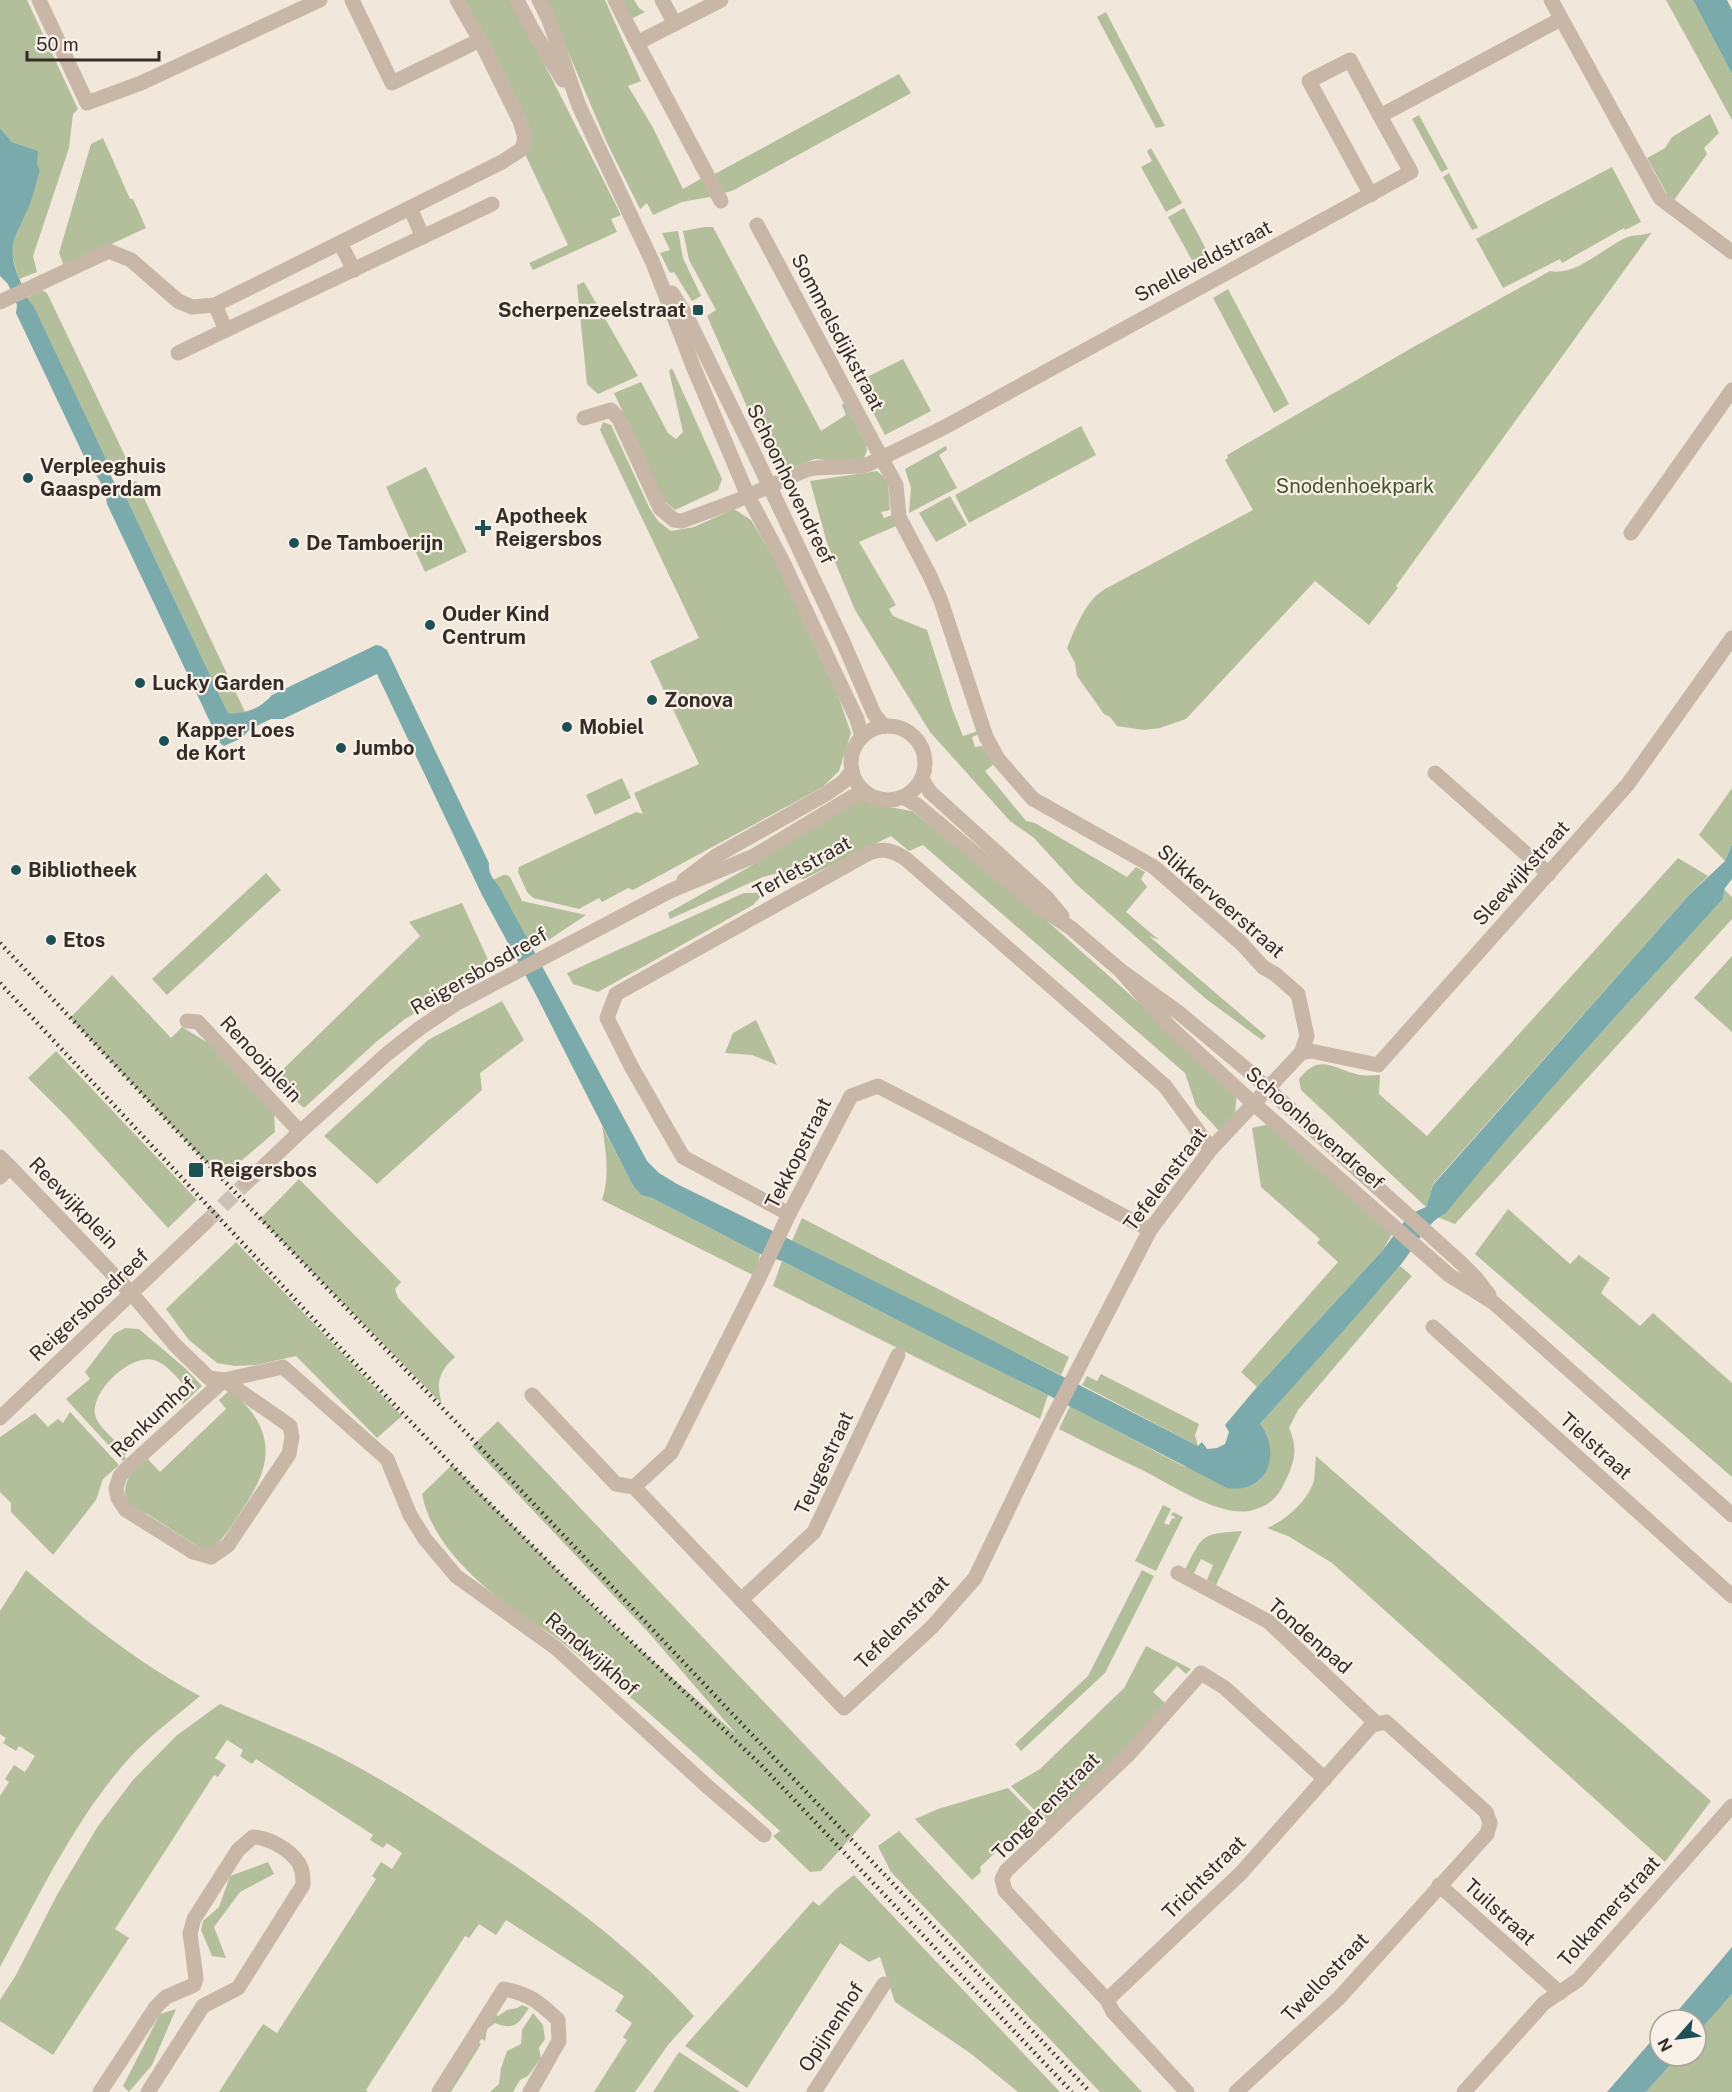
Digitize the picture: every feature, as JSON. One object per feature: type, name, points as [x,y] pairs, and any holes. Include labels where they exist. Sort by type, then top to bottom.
[{"type":"street","points":[[39,0],[87,103],[141,82],[320,0]]},
{"type":"street","points":[[352,0],[392,83],[480,40]]},
{"type":"street","points":[[3,300],[109,251],[131,260],[178,301],[192,307],[215,305],[502,162],[522,149],[525,138],[520,121],[480,40],[457,0]]},
{"type":"street","name":"Schoonhovendreef","points":[[518,0],[532,29],[579,106]]},
{"type":"street","name":"Schoonhovendreef","points":[[539,0],[579,106],[653,264],[748,496],[783,562],[856,719],[862,737]]},
{"type":"street","points":[[615,0],[721,201]]},
{"type":"street","points":[[662,0],[675,24]]},
{"type":"street","points":[[637,43],[721,0]]},
{"type":"street","points":[[1551,0],[1660,198],[1732,252]]},
{"type":"street","points":[[1371,195],[1310,81],[1350,60],[1380,116],[1561,19]]},
{"type":"street","name":"Snelleveldstraat","points":[[584,418],[611,410],[619,419],[660,507],[674,520],[688,520],[815,468],[862,466],[943,428],[1411,172],[1380,116]]},
{"type":"street","points":[[178,353],[492,204]]},
{"type":"street","points":[[410,208],[423,237]]},
{"type":"street","name":"Sommelsdijkstraat","points":[[757,225],[874,446],[883,458]]},
{"type":"street","points":[[340,243],[354,270]]},
{"type":"street","name":"Schoonhovendreef","points":[[653,264],[687,317],[844,644],[874,714],[884,726]]},
{"type":"street","points":[[215,305],[226,330]]},
{"type":"street","points":[[1631,533],[1732,390]]},
{"type":"street","name":"Slikkerveerstraat","points":[[883,458],[896,485],[899,517],[941,601],[986,737],[998,759],[1033,799],[1154,867],[1241,944],[1263,967],[1298,994],[1306,1036],[1301,1053]]},
{"type":"street","name":"Sleewijkstraat","points":[[1301,1053],[1311,1050],[1378,1065],[1628,784],[1732,638]]},
{"type":"street","points":[[884,726],[897,727],[909,732],[918,741],[925,760],[922,779],[914,790],[903,797],[890,800],[877,799],[865,792],[856,782],[851,759],[862,737],[884,726]]},
{"type":"street","name":"Reigersbosdreef","points":[[670,891],[716,856],[826,794],[843,782],[852,771]]},
{"type":"street","points":[[1435,773],[1549,874]]},
{"type":"street","name":"Schoonhovendreef","points":[[922,779],[930,792],[1047,898],[1071,928]]},
{"type":"street","name":"Reigersbosdreef","points":[[246,1183],[388,1053],[458,1003],[670,891],[754,856],[852,797],[865,792]]},
{"type":"street","name":"Schoonhovendreef","points":[[903,797],[917,805],[1038,906],[1071,928],[1120,970],[1178,1012],[1476,1278],[1494,1303]]},
{"type":"street","name":"Terletstraat","points":[[789,1214],[682,1157],[631,1066],[608,1018],[616,994],[869,853],[881,850],[893,850],[906,858],[1166,1086],[1211,1149]]},
{"type":"street","name":"Schoonhovendreef","points":[[1120,970],[1170,1027],[1254,1104],[1449,1275],[1494,1303],[1732,1515]]},
{"type":"street","name":"Renooiplein","points":[[188,1021],[198,1022],[300,1132]]},
{"type":"street","points":[[1268,1090],[1301,1053]]},
{"type":"street","name":"Tekkopstraat","points":[[634,1487],[671,1453],[789,1214],[851,1096],[878,1086],[1150,1230]]},
{"type":"street","name":"Tefelenstraat","points":[[532,1395],[616,1484],[634,1487],[844,1708],[932,1627],[975,1578],[1074,1377],[1150,1230],[1211,1149],[1268,1090]]},
{"type":"street","name":"Reewijkplein","points":[[4,1167],[132,1294]]},
{"type":"street","name":"Reigersbosdreef","points":[[0,1418],[206,1222]]},
{"type":"street","name":"Renkumhof","points":[[132,1294],[175,1345],[209,1378],[224,1380],[283,1367],[387,1459],[404,1499]]},
{"type":"street","name":"Tielstraat","points":[[1433,1327],[1732,1596]]},
{"type":"street","name":"Teugestraat","points":[[741,1600],[814,1532],[898,1355]]},
{"type":"street","name":"Renkumhof","points":[[224,1380],[290,1426],[292,1437],[289,1454],[228,1545],[211,1557],[193,1552],[126,1510],[118,1498],[117,1488],[120,1476],[126,1469],[224,1380]]},
{"type":"street","name":"Randwijkhof","points":[[404,1499],[410,1515],[425,1539],[456,1576],[556,1648],[764,1835]]},
{"type":"street","name":"Tondenpad","points":[[1178,1573],[1269,1622],[1377,1724],[1386,1722],[1486,1812],[1490,1823],[1487,1834],[1438,1885]]},
{"type":"street","name":"Tongerenstraat","points":[[1187,2092],[1113,2012],[1107,2000],[1005,1891],[1002,1879],[1006,1871],[1129,1754],[1201,1673],[1225,1688],[1325,1779]]},
{"type":"street","points":[[1325,1779],[1372,1725],[1377,1724]]},
{"type":"street","name":"Trichtstraat","points":[[1107,2000],[1241,1873],[1325,1779]]},
{"type":"street","name":"Tolkamerstraat","points":[[1464,2092],[1544,2003],[1578,1980],[1732,1806]]},
{"type":"street","points":[[100,2092],[156,2007],[166,1997],[194,1985],[196,1978],[190,1933],[194,1919],[238,1850],[253,1837],[264,1838],[282,1848],[298,1862],[303,1873],[303,1885],[238,1988],[203,2006],[148,2092]]},
{"type":"street","name":"Tuilstraat","points":[[1438,1885],[1560,1993]]},
{"type":"street","name":"Twellostraat","points":[[1236,2092],[1339,1998],[1438,1885]]},
{"type":"street","name":"Opijnenhof","points":[[814,2092],[884,1984]]},
{"type":"street","points":[[439,2092],[504,1989],[522,1993],[538,2001],[558,2020],[559,2042],[530,2092]]},
{"type":"green space","points":[[0,0],[27,0],[78,109],[73,114],[69,148],[33,256],[37,272],[19,279],[12,255],[12,243],[40,170],[37,163],[37,151],[12,142],[0,128]]},
{"type":"green space","points":[[464,0],[512,0],[621,215],[611,219],[617,232],[533,270],[529,263],[568,245],[525,154]]},
{"type":"green space","points":[[546,0],[605,0],[641,81],[628,86],[652,126],[683,189],[704,177],[715,196],[682,202],[653,215],[647,203],[640,209],[607,143]]},
{"type":"green space","points":[[621,0],[634,0],[645,12],[631,19]]},
{"type":"green space","points":[[1666,0],[1693,0],[1732,74],[1732,120]]},
{"type":"green space","points":[[1106,12],[1165,126],[1156,128],[1097,17]]},
{"type":"green space","points":[[899,74],[911,93],[734,190],[721,194],[711,176]]},
{"type":"green space","points":[[1710,114],[1719,133],[1704,148],[1707,154],[1672,203],[1647,158],[1665,148],[1672,137]]},
{"type":"green space","points":[[1419,115],[1448,169],[1441,172],[1412,119]]},
{"type":"green space","points":[[103,138],[130,199],[133,199],[146,228],[64,266],[59,253],[91,144]]},
{"type":"green space","points":[[1151,148],[1182,203],[1166,212],[1141,167],[1152,161],[1147,151]]},
{"type":"green space","points":[[1612,167],[1641,222],[1625,230],[1624,228],[1562,263],[1560,259],[1503,288],[1476,239]]},
{"type":"green space","points":[[1449,173],[1478,228],[1472,230],[1443,177]]},
{"type":"green space","points":[[1184,208],[1213,262],[1198,271],[1168,217]]},
{"type":"green space","points":[[713,227],[821,431],[846,415],[842,405],[844,403],[866,444],[867,451],[863,460],[852,463],[815,459],[786,470],[773,466],[707,316],[716,310],[689,260],[683,231]]},
{"type":"green space","points":[[678,231],[683,258],[701,296],[692,301],[674,272],[670,273],[660,253],[670,250],[662,233]]},
{"type":"green space","name":"Snodenhoekpark","points":[[1652,232],[1396,586],[1398,588],[1369,625],[1315,581],[1186,719],[1160,728],[1144,730],[1117,726],[1110,717],[1104,714],[1077,676],[1075,663],[1067,648],[1078,623],[1092,600],[1105,589],[1253,510],[1225,460],[1228,458],[1227,455],[1550,271],[1560,272],[1570,269],[1590,260],[1619,241]]},
{"type":"green space","points":[[584,282],[638,376],[598,394],[587,384],[577,285]]},
{"type":"green space","points":[[1228,289],[1289,404],[1274,413],[1213,298]]},
{"type":"green space","points":[[42,290],[47,293],[126,458],[123,466],[110,472],[106,459],[27,298]]},
{"type":"green space","points":[[903,359],[931,411],[885,435],[857,382]]},
{"type":"green space","points":[[672,368],[722,479],[718,490],[675,510],[664,501],[614,393],[641,382],[668,433],[676,439],[683,432],[669,371]]},
{"type":"green space","points":[[603,422],[611,425],[650,509],[658,521],[671,531],[694,527],[734,509],[751,520],[786,579],[829,670],[851,733],[839,771],[823,787],[633,890],[628,888],[602,902],[599,898],[579,909],[533,898],[527,892],[518,872],[519,867],[636,812],[643,814],[634,793],[699,764],[650,661],[699,638],[600,430]]},
{"type":"green space","points":[[1081,426],[1096,455],[969,523],[955,495]]},
{"type":"green space","points":[[946,446],[947,450],[939,455],[957,488],[909,513],[911,488],[905,469]]},
{"type":"green space","points":[[426,467],[467,552],[425,572],[386,487]]},
{"type":"green space","points":[[877,471],[888,481],[890,510],[881,512],[884,518],[892,515],[896,526],[859,542],[896,605],[889,609],[893,616],[927,630],[963,736],[978,731],[979,734],[972,737],[975,747],[982,746],[994,764],[985,771],[1026,821],[1035,823],[1127,877],[1136,867],[1145,872],[1141,879],[1147,887],[1126,912],[1159,940],[1149,936],[1266,1036],[1262,1040],[1206,999],[1076,884],[1034,838],[1010,821],[930,732],[855,610],[827,543],[810,481]]},
{"type":"green space","points":[[136,481],[245,712],[228,713],[125,495],[119,490]]},
{"type":"green space","points":[[950,496],[967,525],[936,542],[919,513]]},
{"type":"green space","points":[[622,778],[631,798],[595,815],[586,795]]},
{"type":"green space","points":[[1732,788],[1732,844],[1725,861],[1699,835]]},
{"type":"green space","points":[[858,799],[912,811],[1027,903],[1237,1090],[1235,1117],[1220,1132],[1196,1106],[1185,1073],[923,845],[909,851],[891,836],[804,879],[778,873],[763,877],[670,919],[668,913],[751,866]]},
{"type":"green space","points":[[1678,858],[1708,876],[1433,1184],[1426,1207],[1301,1090],[1299,1079],[1314,1066],[1320,1064],[1360,1075],[1380,1075],[1379,1094],[1427,1136]]},
{"type":"green space","points":[[266,873],[281,890],[167,995],[152,979]]},
{"type":"green space","points":[[503,875],[510,877],[522,901],[586,915],[547,941],[543,933],[528,941],[499,886],[493,880]]},
{"type":"green space","points":[[1725,890],[1732,897],[1732,919],[1455,1224],[1437,1217],[1446,1212],[1617,1015],[1723,899]]},
{"type":"green space","points":[[744,893],[764,893],[753,905],[598,992],[573,984],[567,973]]},
{"type":"green space","points":[[462,903],[489,962],[478,976],[405,1019],[376,1042],[304,1108],[272,1080],[420,936],[409,922]]},
{"type":"green space","points":[[1732,956],[1732,1032],[1694,998]]},
{"type":"green space","points":[[112,975],[171,1038],[182,1027],[213,1046],[274,1110],[275,1132],[221,1178],[70,1018]]},
{"type":"green space","points":[[502,1001],[524,1040],[480,1073],[482,1090],[377,1184],[324,1136],[428,1040]]},
{"type":"green space","points":[[756,1020],[777,1065],[752,1055],[725,1053],[733,1033]]},
{"type":"green space","points":[[56,1051],[197,1200],[168,1228],[66,1116],[28,1078]]},
{"type":"green space","points":[[1269,1124],[1394,1231],[1382,1251],[1257,1387],[1241,1372],[1338,1262],[1317,1243],[1320,1239],[1261,1187],[1252,1128]]},
{"type":"green space","points":[[602,1126],[632,1184],[641,1195],[652,1198],[760,1254],[755,1276],[602,1200],[607,1172]]},
{"type":"green space","points":[[299,1179],[401,1282],[395,1289],[398,1298],[455,1357],[445,1368],[440,1379],[439,1390],[442,1404],[260,1219]]},
{"type":"green space","points":[[1508,1209],[1570,1264],[1579,1255],[1610,1278],[1601,1293],[1640,1326],[1653,1313],[1732,1383],[1732,1477],[1475,1254]]},
{"type":"green space","points":[[802,1218],[1069,1357],[1061,1375],[792,1241]]},
{"type":"green space","points":[[236,1242],[402,1416],[377,1438],[296,1356],[256,1365],[235,1366],[217,1363],[189,1340],[166,1309]]},
{"type":"green space","points":[[782,1261],[1048,1395],[1040,1419],[773,1286]]},
{"type":"green space","points":[[1400,1266],[1412,1276],[1298,1410],[1289,1428],[1294,1443],[1294,1456],[1290,1469],[1278,1494],[1261,1508],[1237,1511],[1210,1505],[1059,1429],[1070,1406],[1183,1466],[1259,1481],[1268,1461],[1267,1447],[1260,1424]]},
{"type":"green space","points":[[125,1328],[139,1329],[186,1369],[202,1386],[183,1404],[180,1400],[189,1391],[169,1369],[154,1360],[145,1359],[135,1362],[114,1376],[99,1395],[95,1405],[95,1414],[103,1429],[125,1450],[133,1443],[135,1445],[124,1456],[126,1458],[123,1461],[66,1399],[90,1379],[85,1372],[114,1334]]},
{"type":"green space","points":[[1101,1374],[1199,1424],[1195,1435],[1198,1446],[1082,1385],[1087,1376],[1097,1381]]},
{"type":"green space","points":[[230,1390],[250,1410],[259,1424],[266,1450],[261,1475],[255,1488],[225,1534],[207,1552],[149,1515],[128,1505],[125,1490],[128,1478],[146,1457],[160,1472],[226,1409],[219,1400]]},
{"type":"green space","points":[[70,1412],[119,1465],[103,1479],[96,1500],[53,1555],[11,1512],[11,1503],[0,1492],[0,1437],[35,1413],[48,1427],[58,1419],[63,1423]]},
{"type":"green space","points":[[498,1421],[871,1815],[821,1871],[810,1872],[773,1836],[780,1831],[691,1750],[559,1640],[484,1586],[445,1544],[427,1512],[422,1494],[452,1465],[609,1622],[737,1735],[648,1632],[472,1446]]},
{"type":"green space","points":[[1316,1456],[1711,1801],[1665,1862],[1332,1563],[1288,1536],[1267,1528],[1288,1515],[1307,1495],[1314,1480]]},
{"type":"green space","points":[[1163,1505],[1171,1509],[1164,1523],[1169,1525],[1172,1518],[1174,1519],[1175,1517],[1171,1515],[1173,1512],[1183,1517],[1156,1571],[1135,1561]]},
{"type":"green space","points":[[1242,1531],[1216,1585],[1207,1580],[1213,1565],[1201,1559],[1193,1575],[1185,1570],[1196,1549],[1205,1538],[1218,1533]]},
{"type":"green space","points":[[26,1570],[110,1638],[154,1669],[200,1696],[137,1750],[97,1799],[62,1854],[0,1967],[0,1796],[9,1782],[5,1779],[14,1765],[25,1772],[35,1756],[19,1746],[16,1751],[3,1743],[6,1738],[0,1734],[0,1611]]},
{"type":"green space","points":[[1142,1570],[1154,1576],[1105,1673],[1021,1751],[1015,1744],[1088,1676]]},
{"type":"green space","points":[[1146,1646],[1191,1669],[1186,1674],[1177,1666],[1153,1692],[1165,1703],[1127,1750],[1049,1825],[1011,1786],[1040,1769],[1124,1688]]},
{"type":"green space","points":[[220,1704],[317,1746],[409,1797],[550,1890],[649,1970],[694,2016],[668,2045],[635,2092],[594,2092],[627,2040],[623,2037],[632,2023],[615,2011],[624,1996],[506,1920],[496,1935],[479,1924],[469,1938],[465,1936],[366,2090],[368,2092],[219,2092],[263,2024],[277,2033],[376,1879],[372,1876],[381,1862],[392,1869],[402,1853],[387,1843],[383,1848],[370,1840],[373,1835],[256,1759],[252,1764],[240,1756],[243,1750],[227,1740],[215,1758],[226,1765],[218,1777],[214,1775],[115,1929],[129,1938],[53,2055],[0,2021],[0,2000],[16,1975],[58,1893],[98,1826],[133,1780],[176,1736]]},
{"type":"green space","points":[[1008,1788],[1036,1817],[1033,1821],[1031,1819],[980,1867],[981,1872],[972,1880],[915,1819],[938,1809]]},
{"type":"green space","points":[[899,1831],[1142,2092],[1100,2092],[891,1872],[878,1846]]},
{"type":"green space","points":[[268,1862],[274,1874],[240,1892],[214,1927],[226,1958],[212,1956],[201,1930],[203,1921],[219,1907],[230,1876]]},
{"type":"green space","points":[[854,1875],[1060,2092],[1018,2092],[970,2053],[895,2002],[880,1957],[869,1962],[840,1943],[747,2088],[685,2046],[813,1901],[819,1906]]},
{"type":"green space","points":[[1732,1994],[1732,2092],[1646,2092],[1667,2068],[1708,2068],[1708,2021]]},
{"type":"green space","points":[[522,2005],[529,2008],[515,2024],[507,2026],[495,2023],[487,2029],[485,2041],[478,2036],[493,2014],[498,2016]]},
{"type":"green space","points":[[176,2009],[152,2065],[129,2092],[123,2086],[160,2014]]},
{"type":"green space","points":[[533,2013],[543,2025],[545,2039],[539,2048],[541,2058],[528,2076],[520,2080],[513,2092],[490,2092],[499,2084],[501,2068],[507,2051],[521,2044],[522,2030]]},
{"type":"green space","points":[[475,2040],[481,2044],[451,2092],[442,2092]]},
{"type":"green space","points":[[679,2052],[681,2053],[740,2092],[653,2092]]},
{"type":"water","points":[[1693,0],[1727,0],[1732,10],[1732,74]]},
{"type":"water","points":[[0,128],[12,142],[38,151],[37,163],[40,170],[31,202],[15,236],[12,251],[26,296],[33,305],[106,459],[108,469],[118,488],[125,495],[228,713],[252,710],[272,695],[376,645],[387,650],[489,863],[491,876],[499,886],[647,1161],[659,1173],[1198,1446],[1202,1442],[1207,1449],[1225,1444],[1229,1432],[1225,1425],[1257,1387],[1382,1251],[1410,1214],[1426,1207],[1433,1185],[1689,895],[1725,861],[1732,844],[1732,879],[1725,888],[1723,899],[1548,1093],[1446,1213],[1425,1230],[1404,1261],[1260,1424],[1267,1435],[1270,1447],[1270,1459],[1261,1478],[1253,1485],[1227,1488],[782,1261],[760,1254],[652,1198],[641,1195],[632,1184],[535,993],[482,895],[377,674],[283,719],[271,719],[250,729],[242,738],[224,746],[220,743],[107,504],[101,484],[89,467],[16,313],[17,305],[8,284],[0,276]]},
{"type":"water","points":[[1732,1947],[1732,1994],[1708,2021],[1708,2008],[1680,2008]]},
{"type":"water","points":[[1648,2045],[1648,2068],[1667,2068],[1646,2092],[1607,2092]]},
{"type":"tunnel","points":[[206,1222],[246,1183]]},
{"type":"railway","points":[[0,943],[1090,2092]]},
{"type":"railway","points":[[0,983],[473,1487],[576,1589],[760,1764],[1072,2092]]},
{"type":"place","name":"Scherpenzeelstraat","points":[[698,310]]},
{"type":"place","name":"Verpleeghuis Gaasperdam","points":[[28,478]]},
{"type":"place","name":"Apotheek Reigersbos","points":[[483,528]]},
{"type":"place","name":"De Tamboerijn","points":[[294,543]]},
{"type":"place","name":"Ouder Kind Centrum","points":[[430,625]]},
{"type":"place","name":"Lucky Garden","points":[[140,683]]},
{"type":"place","name":"Zonova","points":[[652,700]]},
{"type":"place","name":"Mobiel","points":[[567,727]]},
{"type":"place","name":"Kapper Loes de Kort","points":[[164,741]]},
{"type":"place","name":"Jumbo","points":[[341,748]]},
{"type":"place","name":"Bibliotheek","points":[[16,870]]},
{"type":"place","name":"Etos","points":[[51,940]]},
{"type":"place","name":"Reigersbos","points":[[196,1170]]}]
